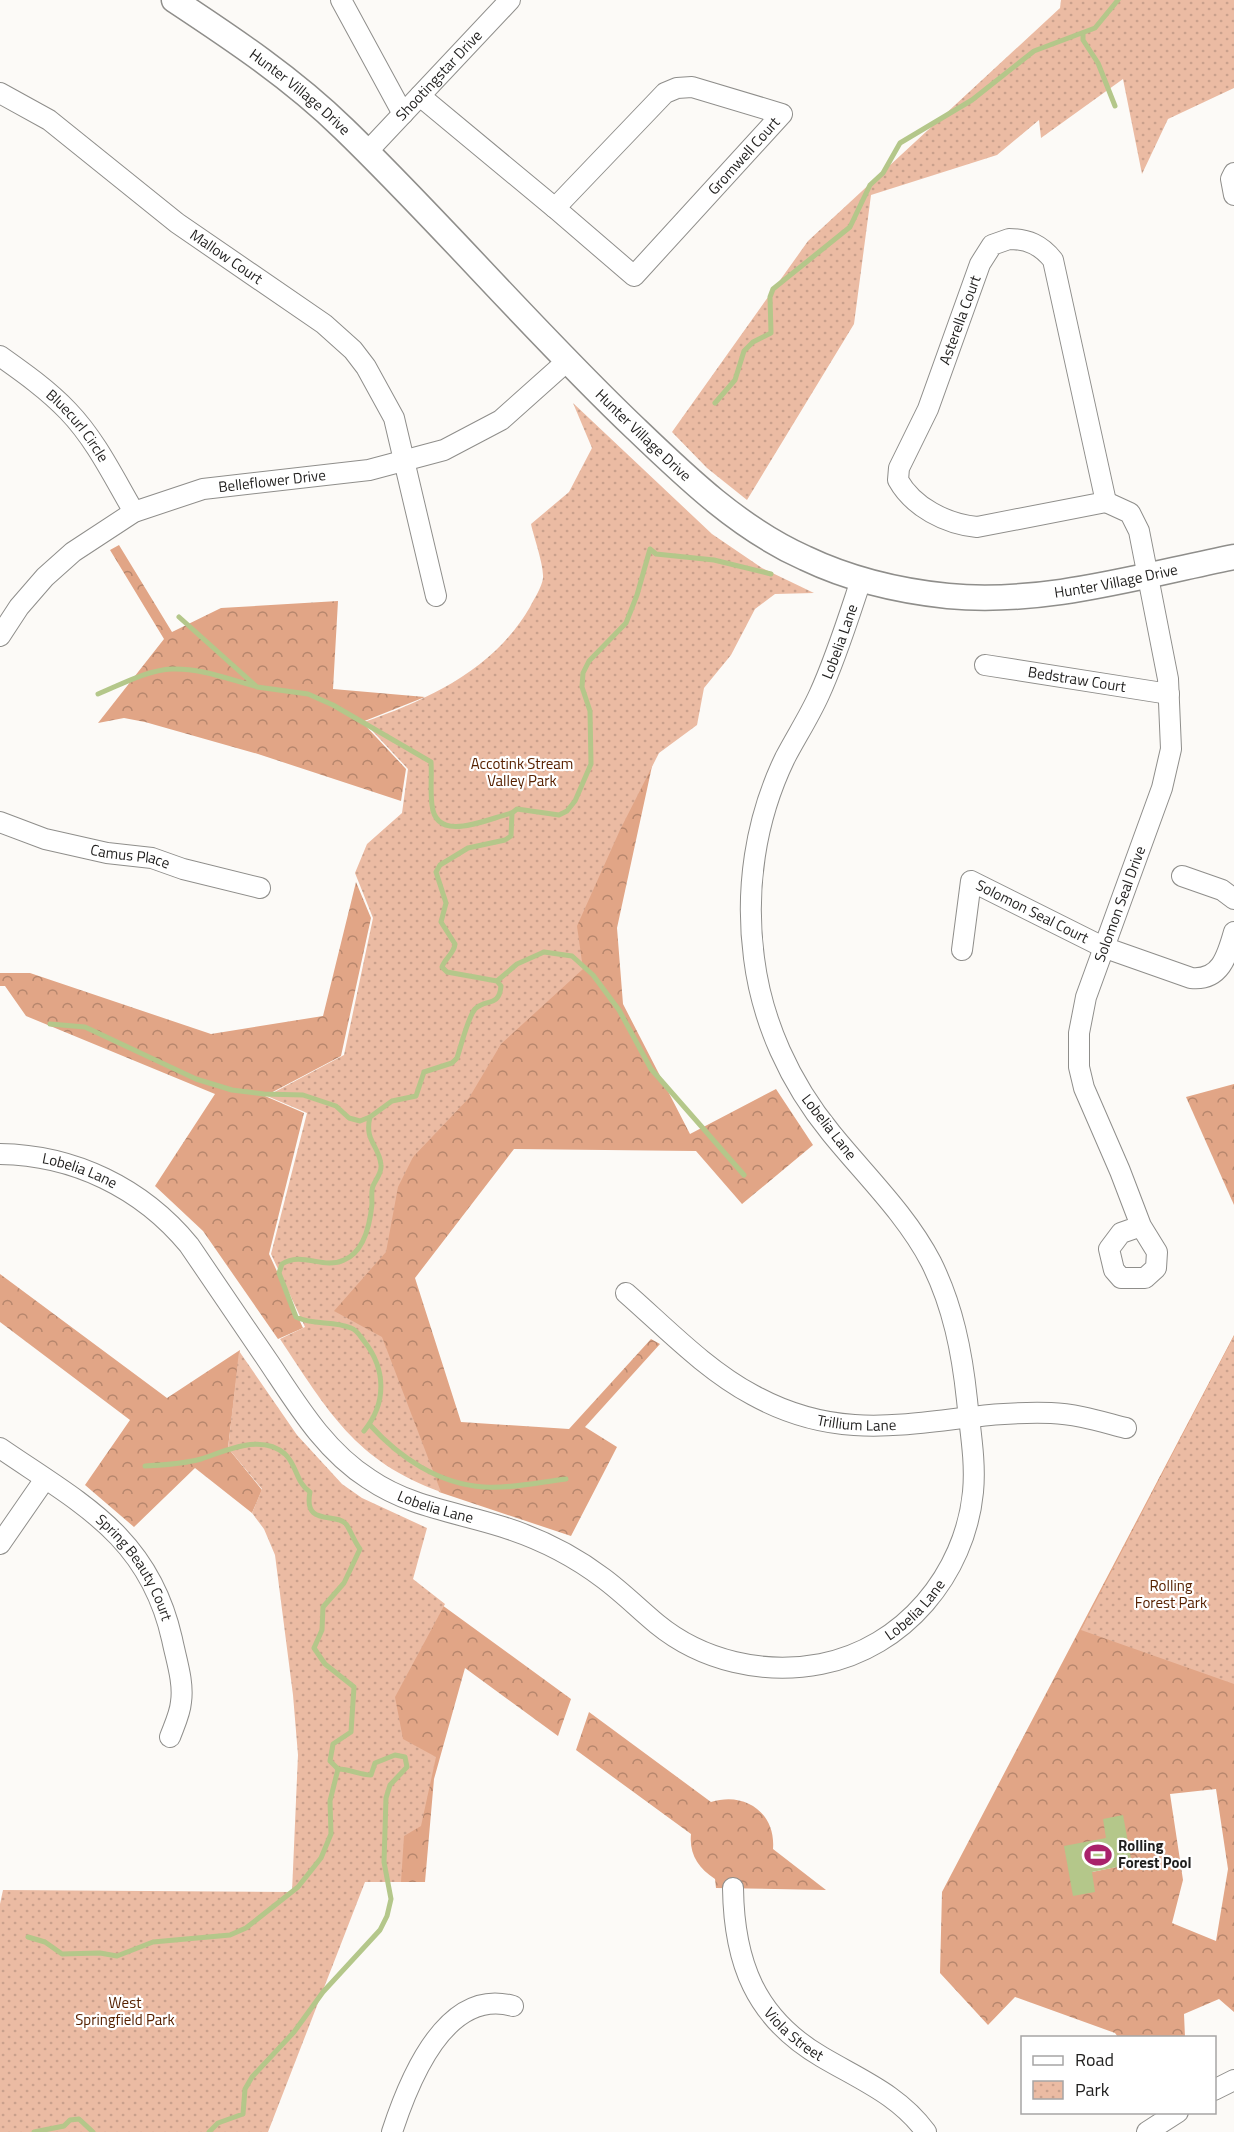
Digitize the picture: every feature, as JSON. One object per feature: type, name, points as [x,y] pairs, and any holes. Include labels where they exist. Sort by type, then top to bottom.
[{"type":"street","name":"Hunter Village Drive","points":[[174,0],[242,45],[319,106],[367,152],[566,362],[688,478],[740,520],[804,558],[861,580],[931,594],[1000,598],[1052,594],[1234,557]]},
{"type":"street","points":[[341,0],[403,114]]},
{"type":"street","name":"Shootingstar Drive","points":[[367,152],[510,0]]},
{"type":"street","name":"Gromwell Court","points":[[420,96],[634,276],[782,114],[692,87],[677,88],[665,93],[555,208]]},
{"type":"street","name":"Mallow Court","points":[[0,93],[49,120],[177,223],[291,300],[340,338],[366,367],[394,418],[436,596]]},
{"type":"street","points":[[1234,173],[1231,178],[1234,195]]},
{"type":"street","name":"Asterella Court","points":[[1009,239],[1022,239],[1045,251],[1053,260],[1106,502],[977,527],[960,525],[916,503],[898,480],[899,468],[928,409],[980,264],[992,245],[1009,239]]},
{"type":"street","name":"Bluecurl Circle","points":[[0,356],[50,393],[70,413],[90,438],[134,512]]},
{"type":"street","name":"Belleflower Drive","points":[[0,636],[19,607],[45,577],[73,552],[134,512],[203,489],[369,470],[444,450],[501,420],[566,362]]},
{"type":"street","points":[[1106,502],[1130,513],[1139,531],[1146,574]]},
{"type":"street","name":"Solomon Seal Drive","points":[[1141,1226],[1084,1088],[1079,1067],[1081,1024],[1086,997],[1162,788],[1171,749],[1166,668],[1146,574]]},
{"type":"street","name":"Lobelia Lane","points":[[0,1154],[49,1158],[78,1167],[109,1180],[137,1196],[165,1219],[189,1245],[324,1440],[356,1471],[383,1488],[416,1503],[504,1527],[557,1550],[601,1576],[666,1631],[717,1657],[742,1664],[775,1667],[820,1664],[865,1650],[895,1631],[917,1612],[944,1579],[958,1552],[968,1521],[974,1468],[958,1337],[933,1265],[905,1220],[827,1128],[804,1096],[786,1065],[769,1022],[754,960],[751,890],[761,824],[784,760],[817,700],[835,657],[861,580]]},
{"type":"street","name":"Bedstraw Court","points":[[985,665],[1169,694]]},
{"type":"street","name":"Camus Place","points":[[0,822],[45,839],[107,853],[152,858],[183,869],[260,888]]},
{"type":"street","points":[[1182,876],[1222,890],[1234,899]]},
{"type":"street","name":"Solomon Seal Court","points":[[962,950],[971,882],[1103,947],[1163,971],[1203,979],[1216,973],[1228,952],[1234,932]]},
{"type":"street","name":"Trillium Lane","points":[[626,1293],[723,1376],[752,1395],[784,1410],[826,1422],[869,1427],[1052,1413],[1078,1416],[1126,1428]]},
{"type":"street","name":"Spring Beauty Court","points":[[0,1448],[112,1528],[135,1554],[151,1579],[171,1634],[181,1681],[181,1703],[170,1737]]},
{"type":"street","points":[[0,1544],[45,1479]]},
{"type":"street","name":"Viola Street","points":[[733,1888],[733,1924],[740,1957],[753,1989],[768,2011],[806,2047],[890,2095],[926,2132]]},
{"type":"street","points":[[392,2132],[416,2069],[451,2023],[462,2014],[491,2004],[513,2006]]},
{"type":"street","points":[[1216,2089],[1234,2080]]},
{"type":"street","points":[[1147,2132],[1175,2114]]},
{"type":"green space","points":[[1061,0],[1234,0],[1234,88],[1168,119],[1142,174],[1123,79],[1041,138],[1039,120],[997,155],[871,195],[854,324],[747,500],[707,468],[672,432],[808,241],[1060,8]]},
{"type":"green space","name":"Accotink Stream Valley Park","points":[[573,403],[712,534],[762,568],[814,593],[775,594],[755,609],[731,655],[704,688],[697,725],[659,753],[620,830],[577,926],[583,969],[501,1044],[469,1098],[413,1157],[398,1187],[386,1252],[334,1311],[382,1337],[441,1492],[386,1465],[346,1431],[313,1389],[280,1339],[305,1327],[271,1254],[307,1113],[267,1096],[344,1055],[373,918],[355,873],[367,844],[402,813],[408,769],[364,722],[436,692],[479,665],[515,629],[530,607],[543,578],[531,524],[569,492],[592,448]]},
{"type":"green space","points":[[119,545],[172,632],[221,608],[338,601],[333,689],[425,697],[362,722],[406,769],[401,801],[258,754],[145,722],[124,718],[98,723],[164,639],[110,550]]},
{"type":"green space","points":[[654,757],[617,928],[623,1004],[690,1134],[776,1089],[813,1145],[742,1204],[696,1151],[514,1149],[415,1278],[461,1422],[569,1429],[651,1339],[660,1344],[585,1427],[617,1447],[571,1536],[439,1492],[380,1337],[331,1311],[404,1168],[483,1067],[575,926],[598,871]]},
{"type":"green space","points":[[356,882],[371,918],[341,1056],[265,1096],[304,1113],[269,1254],[303,1328],[278,1339],[203,1231],[155,1186],[215,1094],[26,1016],[5,986],[0,986],[0,973],[30,973],[211,1034],[323,1016]]},
{"type":"green space","points":[[1234,1084],[1234,1205],[1186,1097]]},
{"type":"green space","points":[[0,1274],[167,1398],[240,1350],[228,1448],[262,1490],[252,1513],[195,1468],[134,1527],[85,1485],[130,1420],[0,1322]]},
{"type":"green space","points":[[1234,1335],[1234,2012],[1219,1999],[1184,2014],[1185,2036],[1117,2036],[1115,2033],[1015,1997],[988,2025],[940,1973],[942,1892]],"holes":[[[1216,1789],[1228,1869],[1216,1941],[1172,1923],[1183,1880],[1170,1794]],[[1106,1838],[1131,1864],[1092,1872]]]},
{"type":"green space","name":"Rolling Forest Park","points":[[1234,1336],[1234,1684],[1081,1630]]},
{"type":"green space","name":"West Springfield Park","points":[[239,1351],[297,1435],[342,1484],[362,1498],[427,1528],[413,1579],[445,1604],[395,1697],[403,1739],[436,1757],[421,1826],[404,1836],[401,1882],[365,1882],[268,2132],[0,2132],[0,1904],[3,1890],[292,1892],[298,1755],[293,1695],[275,1555],[264,1529],[252,1513],[262,1489],[228,1448]]},
{"type":"green space","points":[[442,1605],[571,1699],[558,1736],[465,1668],[434,1779],[425,1882],[399,1882],[401,1740],[392,1698]]},
{"type":"green space","points":[[589,1712],[711,1802],[724,1799],[735,1800],[756,1808],[764,1815],[769,1825],[773,1836],[773,1849],[826,1890],[716,1888],[715,1879],[699,1865],[693,1854],[691,1834],[576,1750]]},
{"type":"shaded area","name":"Rolling Forest Pool","points":[[1123,1815],[1132,1864],[1092,1872],[1095,1892],[1073,1896],[1064,1846],[1106,1838],[1103,1819]]},
{"type":"waterway","points":[[715,403],[735,380],[744,351],[753,342],[771,333],[770,297],[773,289],[850,227],[870,185],[883,173],[900,143],[972,100],[1034,51],[1095,28],[1118,0]]},
{"type":"waterway","points":[[1083,33],[1083,40],[1098,63],[1115,106]]},
{"type":"waterway","points":[[364,1431],[372,1420],[380,1398],[380,1374],[377,1363],[353,1329],[296,1317],[279,1273],[282,1264],[297,1259],[336,1263],[357,1251],[368,1228],[372,1188],[381,1168],[380,1158],[370,1137],[370,1117],[392,1101],[416,1096],[424,1072],[452,1063],[457,1058],[472,1013],[479,1006],[495,1000],[500,993],[501,986],[497,981],[447,972],[442,967],[455,944],[441,922],[446,903],[436,872],[440,865],[468,848],[505,840],[511,836],[512,813],[517,809],[559,815],[567,811],[575,801],[591,764],[590,711],[582,687],[583,673],[589,661],[626,623],[637,595],[650,549],[656,554],[714,560],[771,574]]},
{"type":"waterway","points":[[179,617],[257,687],[308,694],[333,705],[431,762],[432,805],[436,817],[443,824],[465,826],[512,813]]},
{"type":"waterway","points":[[98,694],[143,675],[172,669],[203,672],[255,686]]},
{"type":"waterway","points":[[497,981],[517,964],[544,952],[572,956],[593,975],[619,1010],[651,1069],[744,1175]]},
{"type":"waterway","points":[[50,1024],[85,1027],[196,1079],[232,1090],[303,1095],[336,1106],[349,1118],[360,1121],[370,1117]]},
{"type":"waterway","points":[[370,1425],[407,1458],[435,1475],[451,1481],[494,1487],[566,1479]]},
{"type":"waterway","points":[[145,1466],[187,1462],[232,1448],[254,1444],[276,1448],[289,1458],[302,1484],[310,1492],[311,1510],[322,1517],[346,1524],[360,1549],[344,1583],[323,1607],[322,1630],[314,1648],[325,1664],[354,1687],[351,1732],[333,1744],[330,1761],[338,1769],[371,1775],[375,1763],[395,1755],[405,1757],[407,1767],[390,1785],[386,1798],[384,1862],[391,1899],[387,1916],[380,1930],[323,1992],[294,2032],[252,2077],[245,2089],[243,2114],[218,2123],[209,2132]]},
{"type":"waterway","points":[[28,1937],[45,1942],[62,1954],[100,1953],[117,1956],[153,1942],[230,1935],[246,1928],[298,1887],[321,1858],[331,1834],[330,1801],[338,1769]]},
{"type":"waterway","points":[[34,2132],[64,2126],[70,2120],[79,2119],[93,2132]]},
{"type":"place","name":"Rolling Forest Pool","points":[[1098,1855]]}]
